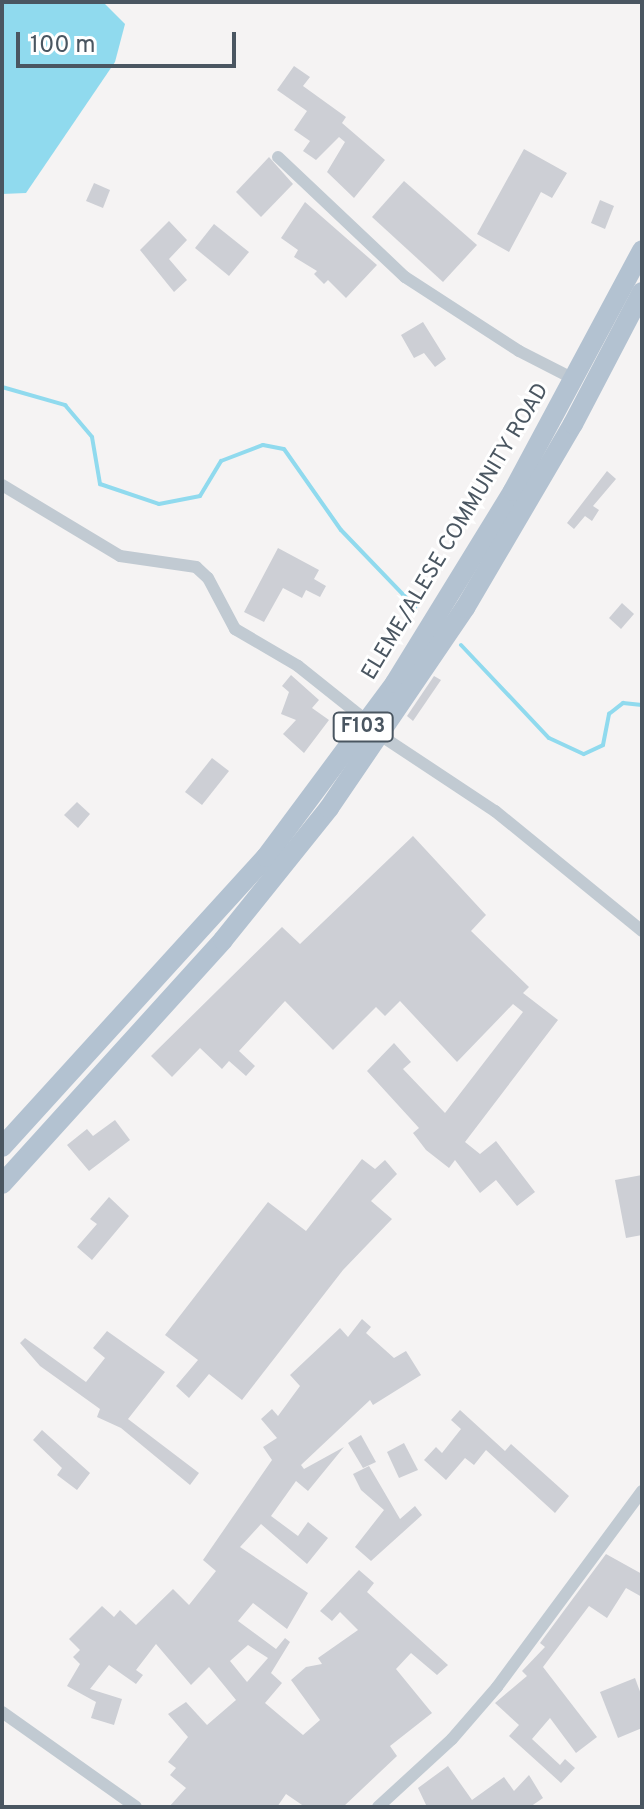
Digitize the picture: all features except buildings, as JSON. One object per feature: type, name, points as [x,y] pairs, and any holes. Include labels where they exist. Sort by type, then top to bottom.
[{"type":"main road","name":"ELEME/ALESE COMMUNITY ROAD","points":[[2,1184],[278,876],[374,728],[576,380],[642,250]]},
{"type":"main road","name":"ELEME/ALESE COMMUNITY ROAD","points":[[2,1147],[212,921],[374,728],[465,608],[573,424],[642,292]]},
{"type":"street","points":[[278,157],[405,277],[519,351],[576,380]]},
{"type":"street","points":[[2,485],[120,556],[196,567],[208,578],[235,629],[298,666],[374,728],[495,811],[642,931]]},
{"type":"street","points":[[378,1807],[452,1739],[497,1687],[642,1491]]},
{"type":"street","points":[[2,1712],[136,1807]]},
{"type":"water","points":[[2,2],[103,2],[125,24],[115,62],[26,193],[2,194]]},
{"type":"waterway","points":[[2,387],[65,405],[92,437],[100,484],[159,504],[200,496],[221,461],[263,445],[284,449],[341,530],[415,607]]},
{"type":"waterway","points":[[461,645],[549,738],[584,754],[603,745],[609,714],[623,703],[642,705]]}]
